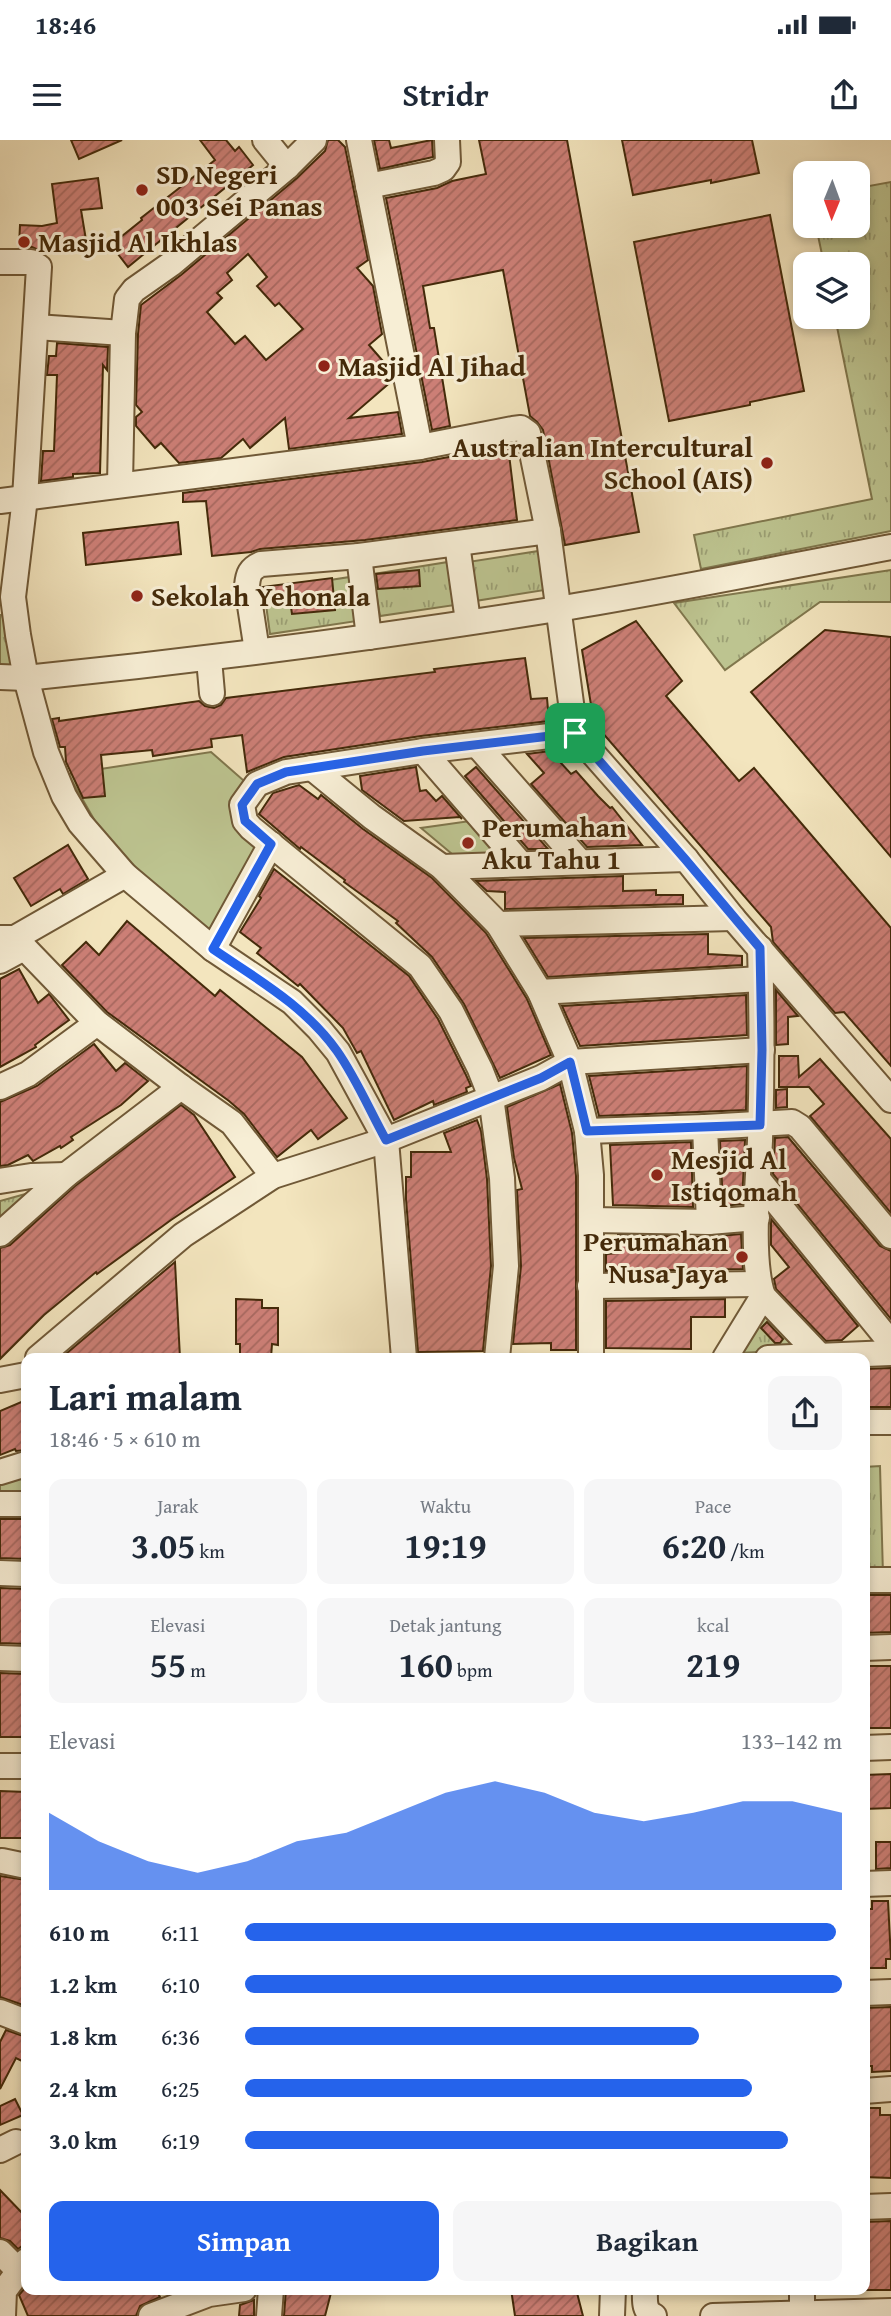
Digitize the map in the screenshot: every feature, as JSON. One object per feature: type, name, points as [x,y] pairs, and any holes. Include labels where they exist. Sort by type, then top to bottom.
[{"type":"street","points":[[265,140],[287,167]]},
{"type":"street","points":[[121,484],[123,333],[127,299],[134,290],[171,264],[287,167],[314,140]]},
{"type":"street","points":[[359,140],[421,447]]},
{"type":"street","points":[[368,186],[443,169],[448,162],[447,140]]},
{"type":"street","points":[[0,262],[31,262],[39,267],[25,498],[7,597],[46,752],[64,796],[80,823],[125,876],[213,949],[292,1002],[338,1052],[386,1140],[404,1353]]},
{"type":"street","points":[[36,327],[123,333]]},
{"type":"street","points":[[0,501],[421,447],[521,428],[528,433],[548,531],[575,733],[891,1100]]},
{"type":"street","points":[[257,651],[247,576],[252,568],[261,564],[359,556],[548,531]]},
{"type":"street","points":[[457,544],[468,621]]},
{"type":"street","points":[[0,677],[26,678],[209,659],[369,637],[558,609],[891,547]]},
{"type":"street","points":[[359,556],[369,637]]},
{"type":"street","points":[[209,659],[212,693]]},
{"type":"street","points":[[497,1353],[506,1266],[502,1178],[491,1097],[480,1069],[451,1011],[420,966],[245,821],[242,805],[257,784],[286,772],[423,751],[575,733]]},
{"type":"street","points":[[478,746],[579,861]]},
{"type":"street","points":[[423,751],[520,863]]},
{"type":"street","points":[[312,768],[372,817],[442,867],[498,924],[540,992],[570,1062],[587,1131],[592,1220],[591,1353]]},
{"type":"street","points":[[213,949],[271,844]]},
{"type":"street","points":[[442,867],[685,859]]},
{"type":"street","points":[[0,961],[13,942],[125,876]]},
{"type":"street","points":[[498,924],[733,918]]},
{"type":"street","points":[[13,942],[97,1023],[232,1123],[273,1176]]},
{"type":"street","points":[[727,1353],[761,1290],[757,1218],[762,1050],[760,948]]},
{"type":"street","points":[[540,992],[761,979]]},
{"type":"street","points":[[0,1087],[28,1074],[97,1023]]},
{"type":"street","points":[[44,1353],[183,1235],[273,1176],[386,1140],[541,1078],[570,1062],[762,1050]]},
{"type":"street","points":[[0,1234],[66,1175],[181,1087]]},
{"type":"street","points":[[587,1131],[792,1122],[800,1128],[891,1236]]},
{"type":"street","points":[[705,1127],[709,1222]]},
{"type":"street","points":[[0,1181],[31,1176],[66,1175]]},
{"type":"street","points":[[758,1179],[891,1343]]},
{"type":"street","points":[[592,1220],[709,1222],[757,1218]]},
{"type":"street","points":[[590,1286],[761,1290],[817,1353]]},
{"type":"street","points":[[870,1354],[891,1353]]},
{"type":"street","points":[[870,1422],[891,1422]]},
{"type":"street","points":[[0,1472],[21,1466]]},
{"type":"street","points":[[0,1504],[21,1504]]},
{"type":"street","points":[[0,1573],[21,1574]]},
{"type":"street","points":[[870,1580],[891,1580]]},
{"type":"street","points":[[870,1648],[891,1647]]},
{"type":"street","points":[[0,1658],[21,1659]]},
{"type":"street","points":[[870,1748],[891,1747]]},
{"type":"street","points":[[0,1750],[21,1751]]},
{"type":"street","points":[[0,1766],[21,1766]]},
{"type":"street","points":[[2,1861],[21,1865]]},
{"type":"street","points":[[870,1884],[891,1883]]},
{"type":"street","points":[[870,1993],[891,1992]]},
{"type":"street","points":[[0,2012],[21,2020]]},
{"type":"street","points":[[870,2091],[891,2089]]},
{"type":"street","points":[[870,2207],[891,2206]]},
{"type":"street","points":[[0,2252],[21,2265]]},
{"type":"street","points":[[2,2299],[21,2268]]},
{"type":"street","points":[[151,2316],[206,2295]]},
{"type":"street","points":[[270,2316],[271,2295]]},
{"type":"street","points":[[612,2316],[613,2295]]},
{"type":"street","points":[[645,2295],[645,2306],[654,2316]]},
{"type":"street","points":[[713,2316],[802,2301],[891,2311]]},
{"type":"green space","points":[[891,182],[891,531],[701,569],[694,535],[872,499],[837,329],[870,329],[870,252],[821,252],[819,238],[870,238],[870,186]]},
{"type":"green space","points":[[545,550],[551,589],[475,601],[468,562]]},
{"type":"green space","points":[[448,562],[455,605],[380,616],[373,574]]},
{"type":"green space","points":[[891,570],[891,602],[820,602],[725,670],[674,603]]},
{"type":"green space","points":[[350,577],[357,621],[270,634],[264,590]]},
{"type":"green space","points":[[2,615],[20,673],[0,672]]},
{"type":"green space","points":[[211,752],[251,787],[242,821],[273,844],[214,935],[148,884],[103,835],[68,774]]},
{"type":"green space","name":"Perumahan Aku Tahu 1","points":[[477,820],[512,857],[458,859],[421,828]]},
{"type":"green space","points":[[47,1188],[0,1232],[0,1201]]},
{"type":"green space","points":[[768,1310],[807,1350],[738,1353]]},
{"type":"green space","points":[[880,1466],[883,1575],[870,1575],[870,1467]]},
{"type":"green space","points":[[21,1477],[21,1498],[0,1499],[0,1483]]},
{"type":"building","points":[[71,140],[122,140],[79,159]]},
{"type":"building","points":[[200,140],[226,140],[235,151],[239,147],[253,165],[128,267],[111,245],[215,160]]},
{"type":"building","points":[[328,140],[338,140],[345,147],[368,260],[357,268],[373,286],[382,334],[369,345],[389,368],[392,381],[349,418],[398,412],[402,434],[289,449],[285,418],[250,448],[243,439],[221,458],[179,463],[161,443],[155,448],[136,426],[136,417],[142,412],[136,405],[141,305],[297,178],[325,151]],"holes":[[[248,254],[267,277],[257,286],[275,306],[279,303],[303,329],[266,360],[245,336],[235,344],[207,312],[222,298],[217,293],[232,280],[227,273]]]},
{"type":"building","points":[[374,140],[389,140],[391,148],[432,140],[433,157],[380,169]]},
{"type":"building","points":[[479,140],[567,140],[639,532],[565,545],[543,430],[530,416],[503,270],[423,286],[430,328],[434,328],[450,426],[432,430],[386,198],[437,188],[452,181],[486,174]]},
{"type":"building","points":[[622,140],[752,140],[759,173],[633,195]]},
{"type":"building","points":[[98,178],[102,208],[81,210],[86,240],[45,248],[45,253],[32,247],[19,247],[20,225],[42,226],[57,223],[52,184]]},
{"type":"building","points":[[770,215],[804,391],[669,421],[634,242]]},
{"type":"building","points":[[57,343],[108,347],[107,370],[103,365],[100,473],[73,474],[73,477],[41,481],[43,451],[54,451],[57,375],[47,375],[49,356],[56,356]]},
{"type":"building","points":[[508,446],[517,520],[212,556],[206,501],[183,502],[183,493],[422,462]]},
{"type":"building","points":[[178,522],[181,554],[86,565],[83,533]]},
{"type":"building","points":[[419,570],[420,586],[378,589],[376,574]]},
{"type":"building","points":[[332,578],[335,610],[292,614],[290,600],[265,603],[262,587]]},
{"type":"building","points":[[636,621],[682,681],[666,696],[739,781],[754,768],[891,928],[891,1066],[844,1012],[835,1013],[773,942],[771,927],[594,723],[582,650]]},
{"type":"building","points":[[825,630],[891,637],[891,857],[751,692]]},
{"type":"building","points":[[525,658],[531,699],[547,698],[549,721],[421,736],[284,757],[247,772],[242,735],[211,739],[212,747],[153,756],[152,750],[101,755],[105,796],[83,798],[66,762],[65,747],[60,747],[52,719],[59,718],[59,721],[199,701],[214,708],[221,705],[226,698]]},
{"type":"building","points":[[550,751],[571,774],[576,771],[610,808],[612,807],[642,845],[587,847],[531,784],[544,773],[527,754]]},
{"type":"building","points":[[416,767],[420,791],[426,790],[436,801],[442,796],[462,819],[404,821],[362,790],[360,776]]},
{"type":"building","points":[[476,767],[548,849],[528,849],[465,776]]},
{"type":"building","points":[[299,785],[318,799],[321,795],[432,878],[486,933],[527,999],[551,1055],[500,1078],[464,1004],[432,957],[396,923],[398,921],[301,847],[300,849],[259,814],[273,793]]},
{"type":"building","points":[[68,845],[88,879],[63,894],[60,889],[31,906],[14,878]]},
{"type":"building","points":[[274,869],[409,976],[438,1019],[471,1086],[466,1088],[467,1092],[434,1105],[433,1101],[394,1120],[361,1051],[357,1053],[343,1028],[300,984],[298,986],[257,953],[261,948],[240,932],[261,898],[259,896]]},
{"type":"building","points":[[623,876],[623,891],[656,890],[656,895],[683,895],[683,904],[505,909],[505,892],[487,891],[476,881]]},
{"type":"building","points":[[127,921],[215,996],[220,990],[302,1057],[347,1118],[318,1139],[311,1130],[277,1157],[244,1114],[229,1101],[107,1012],[62,965],[86,942],[99,955]]},
{"type":"building","points":[[708,934],[708,954],[742,956],[742,965],[548,977],[524,938]]},
{"type":"building","points":[[19,969],[38,1003],[49,994],[69,1020],[35,1045],[36,1047],[0,1067],[0,979]]},
{"type":"building","points":[[776,990],[798,1016],[788,1017],[788,1044],[776,1045]]},
{"type":"building","points":[[746,995],[747,1035],[580,1046],[562,1006]]},
{"type":"building","points":[[94,1044],[116,1071],[125,1063],[148,1081],[121,1105],[71,1137],[73,1140],[61,1148],[60,1146],[33,1161],[28,1155],[0,1166],[0,1102],[37,1086]]},
{"type":"building","points":[[779,1056],[798,1056],[799,1077],[820,1059],[891,1139],[891,1213],[810,1116],[824,1104],[809,1087],[779,1087]]},
{"type":"building","points":[[747,1066],[746,1110],[599,1116],[589,1076]]},
{"type":"building","points":[[560,1084],[572,1133],[576,1176],[576,1350],[551,1350],[551,1343],[513,1344],[521,1266],[517,1190],[522,1189],[514,1158],[507,1107]]},
{"type":"building","points":[[787,1089],[787,1107],[776,1108],[776,1090]]},
{"type":"building","points":[[181,1105],[194,1115],[235,1177],[97,1274],[96,1272],[44,1315],[0,1359],[0,1248],[10,1245],[75,1186]]},
{"type":"building","points":[[477,1120],[481,1131],[487,1179],[491,1266],[483,1351],[418,1352],[406,1199],[406,1177],[411,1177],[411,1152],[451,1152],[444,1133]]},
{"type":"building","points":[[788,1137],[880,1246],[891,1251],[891,1319],[773,1174],[775,1138]]},
{"type":"building","points":[[745,1140],[742,1204],[723,1206],[720,1141]]},
{"type":"building","name":"Mesjid Al Istiqomah","points":[[691,1142],[693,1207],[613,1205],[610,1145]]},
{"type":"building","points":[[771,1219],[858,1326],[842,1340],[826,1341],[776,1289],[774,1279],[789,1267],[771,1245]]},
{"type":"building","points":[[741,1234],[743,1269],[606,1271],[606,1254],[618,1253],[618,1235],[709,1237]]},
{"type":"building","points":[[175,1262],[180,1353],[67,1353]]},
{"type":"building","points":[[236,1299],[262,1300],[262,1308],[278,1308],[278,1345],[272,1344],[271,1353],[240,1353],[240,1344],[236,1344]]},
{"type":"building","points":[[725,1299],[725,1317],[691,1317],[691,1349],[606,1348],[606,1301]]},
{"type":"building","points":[[767,1322],[783,1339],[780,1343],[775,1343],[761,1328]]},
{"type":"building","points":[[891,1368],[891,1407],[870,1407],[870,1369]]},
{"type":"building","points":[[21,1402],[21,1450],[15,1449],[0,1455],[0,1411]]},
{"type":"building","points":[[0,1519],[21,1519],[21,1559],[0,1558]]},
{"type":"building","points":[[0,1588],[21,1589],[21,1644],[0,1643]]},
{"type":"building","points":[[870,1595],[891,1595],[891,1632],[870,1633]]},
{"type":"building","points":[[870,1666],[891,1666],[891,1728],[870,1728]]},
{"type":"building","points":[[0,1673],[21,1674],[21,1737],[0,1737]]},
{"type":"building","points":[[891,1774],[891,1808],[870,1809],[870,1775]]},
{"type":"building","points":[[0,1791],[21,1792],[21,1838],[0,1838]]},
{"type":"building","points":[[876,1842],[891,1842],[891,1868],[876,1869]]},
{"type":"building","points":[[0,1876],[21,1879],[21,2004],[0,1997]]},
{"type":"building","points":[[872,1901],[888,1901],[891,1959],[886,1959],[886,1968],[870,1968]]},
{"type":"building","points":[[891,2007],[891,2071],[872,2072],[870,2066],[870,2008]]},
{"type":"building","points":[[6,2030],[21,2035],[21,2060],[16,2058],[0,2089],[0,2042]]},
{"type":"building","points":[[15,2099],[21,2116],[0,2125],[0,2106]]},
{"type":"building","points":[[870,2108],[880,2108],[880,2115],[891,2115],[891,2178],[870,2177]]},
{"type":"building","points":[[0,2190],[21,2212],[21,2247],[18,2249],[10,2241],[0,2238]]},
{"type":"building","points":[[891,2221],[891,2290],[870,2290],[870,2222]]},
{"type":"building","points":[[21,2293],[21,2295],[160,2297],[140,2306],[136,2316],[28,2316],[19,2295]]},
{"type":"building","points":[[286,2295],[330,2295],[325,2316],[284,2316]]},
{"type":"building","points":[[512,2295],[578,2295],[583,2316],[515,2316]]},
{"type":"building","points":[[254,2300],[254,2316],[239,2316],[240,2305]]},
{"type":"place","name":"SD Negeri 003 Sei Panas","points":[[142,190]]},
{"type":"place","name":"Masjid Al Ikhlas","points":[[24,242]]},
{"type":"place","name":"Masjid Al Jihad","points":[[324,366]]},
{"type":"place","name":"Australian Intercultural School (AIS)","points":[[767,463]]},
{"type":"place","name":"Sekolah Yehonala","points":[[137,596]]},
{"type":"place","name":"Perumahan Aku Tahu 1","points":[[468,843]]},
{"type":"place","name":"Mesjid Al Istiqomah","points":[[657,1175]]},
{"type":"place","name":"Perumahan Nusa Jaya","points":[[742,1257]]},
{"type":"route","points":[[575,733],[760,948],[760,1125],[587,1131],[570,1062],[541,1078],[386,1140],[338,1052],[319,1029],[292,1002],[213,949],[271,844],[245,821],[242,805],[257,784],[299,769],[575,733]]}]
